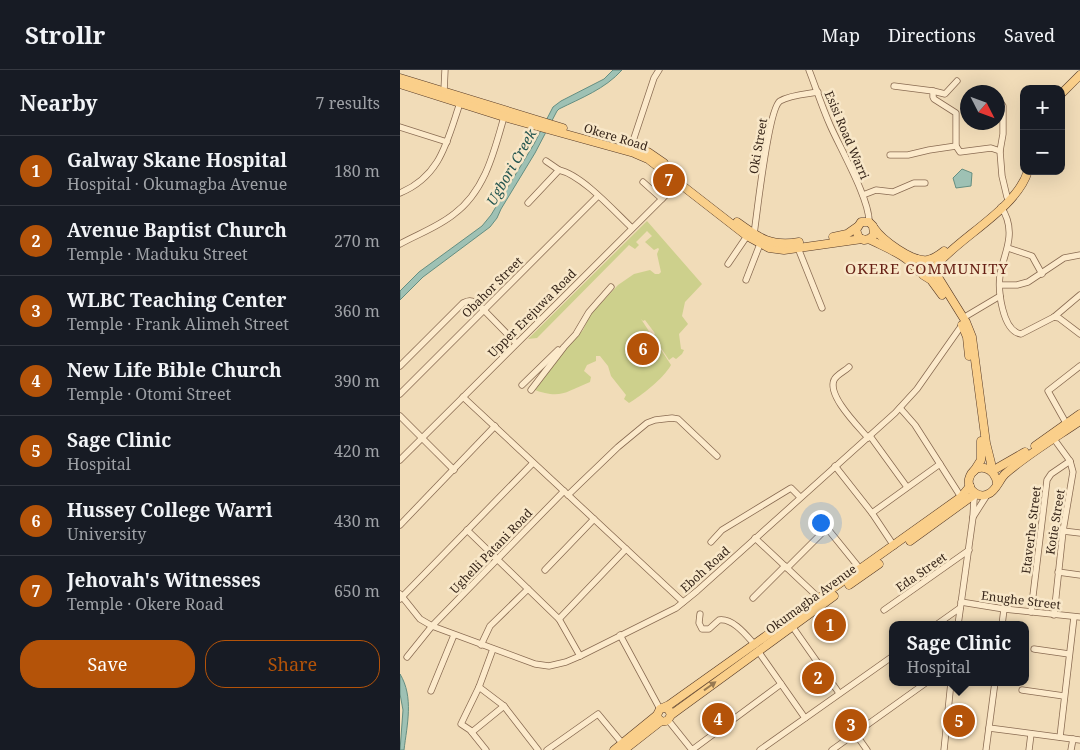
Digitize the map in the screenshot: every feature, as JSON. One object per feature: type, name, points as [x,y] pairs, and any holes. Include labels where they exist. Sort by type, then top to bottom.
[{"type":"main road","points":[[1065,90],[1080,75]]},
{"type":"main road","name":"Okere Road","points":[[400,78],[641,156],[655,163],[751,235],[766,242],[791,244],[842,236],[865,225]]},
{"type":"main road","points":[[1065,96],[1080,81]]},
{"type":"main road","name":"Okere Road","points":[[400,84],[504,117],[630,147],[655,156],[722,210],[760,244],[777,249],[865,239]]},
{"type":"main road","points":[[921,273],[919,264],[925,260],[932,259],[942,252],[984,218],[1007,197],[1023,175]]},
{"type":"main road","points":[[921,273],[930,274],[939,261],[1001,208],[1021,186],[1025,175]]},
{"type":"main road","points":[[865,225],[889,243],[914,257],[931,263],[972,337],[986,442],[991,471],[997,484]]},
{"type":"main road","points":[[865,225],[856,233],[904,257],[937,287],[962,321],[966,337],[982,454],[980,463],[970,478],[970,486],[963,499]]},
{"type":"main road","points":[[865,225],[874,235],[865,239]]},
{"type":"main road","points":[[991,471],[1018,457],[1080,414]]},
{"type":"main road","points":[[963,499],[976,494],[987,495],[993,491],[997,484],[1019,463],[1080,421]]},
{"type":"main road","points":[[974,471],[984,468],[991,471]]},
{"type":"main road","points":[[970,486],[976,494]]},
{"type":"main road","name":"Okumagba Avenue","points":[[614,750],[623,747],[820,599],[963,499]]},
{"type":"main road","name":"Okumagba Avenue","points":[[756,648],[792,626],[963,499]]},
{"type":"street","points":[[444,91],[445,70]]},
{"type":"street","points":[[630,147],[654,78],[659,70]]},
{"type":"street","name":"Esisi Road Warri","points":[[808,70],[832,130],[863,195],[869,215],[865,225]]},
{"type":"street","points":[[894,86],[945,94],[957,80]]},
{"type":"street","points":[[933,91],[934,99],[956,113],[956,146],[960,152],[992,148],[1000,151]]},
{"type":"street","name":"Oki Street","points":[[751,235],[766,149],[776,105],[782,100],[818,92]]},
{"type":"street","points":[[400,192],[413,186],[428,174],[440,160],[460,103]]},
{"type":"street","points":[[400,244],[454,214],[478,188],[485,176],[504,117]]},
{"type":"street","points":[[400,127],[447,142]]},
{"type":"street","points":[[1002,130],[1000,151],[1002,176],[1007,197]]},
{"type":"street","points":[[890,155],[908,155],[956,146]]},
{"type":"street","points":[[546,161],[576,178],[632,228]]},
{"type":"street","points":[[528,203],[559,170]]},
{"type":"street","points":[[643,182],[662,199]]},
{"type":"street","name":"Upper Erejuwa Road","points":[[400,460],[679,182]]},
{"type":"street","points":[[863,195],[876,190],[893,192],[914,184],[925,183]]},
{"type":"street","name":"Obahor Street","points":[[400,394],[598,196]]},
{"type":"street","points":[[1001,208],[1008,216],[1010,235],[1008,248],[1003,259],[1000,296],[1007,321],[1017,334],[1021,334],[1054,317],[1080,295]]},
{"type":"street","points":[[728,264],[751,235]]},
{"type":"street","points":[[746,280],[760,244]]},
{"type":"street","points":[[798,248],[822,308]]},
{"type":"street","points":[[1008,248],[1032,256],[1042,274]]},
{"type":"street","points":[[1000,285],[1017,285],[1028,282],[1064,258],[1080,255]]},
{"type":"street","points":[[531,390],[580,328],[589,312],[611,288]]},
{"type":"street","points":[[962,321],[1000,296]]},
{"type":"street","points":[[400,366],[463,303],[471,300],[484,309],[516,343]]},
{"type":"street","points":[[1054,317],[1059,318],[1080,334]]},
{"type":"street","name":"Eboh Road","points":[[401,597],[420,619],[432,626],[535,664],[549,666],[580,656],[683,602],[900,408],[917,388],[962,321]]},
{"type":"street","points":[[522,385],[580,328]]},
{"type":"street","points":[[1066,423],[1048,391],[1080,366]]},
{"type":"street","points":[[849,367],[835,378],[833,386],[836,397],[845,412],[869,437],[907,487]]},
{"type":"street","points":[[463,397],[683,602]]},
{"type":"street","points":[[900,408],[915,426],[963,499]]},
{"type":"street","points":[[400,416],[454,470]]},
{"type":"street","name":"Ughelli Patani Road","points":[[407,657],[432,626],[497,560],[566,493],[650,421],[678,419],[717,456]]},
{"type":"street","points":[[400,525],[495,426]]},
{"type":"street","name":"Kotie Street","points":[[1054,439],[1077,471],[1063,531],[1054,614]]},
{"type":"street","name":"Etaverhe Street","points":[[1032,612],[1040,526],[1047,480],[1051,474],[1070,461]]},
{"type":"street","points":[[401,597],[533,463]]},
{"type":"street","points":[[872,513],[940,464]]},
{"type":"street","points":[[835,466],[872,513],[894,546]]},
{"type":"street","points":[[711,542],[722,530],[791,488],[800,497]]},
{"type":"street","points":[[958,621],[976,494]]},
{"type":"street","points":[[974,517],[987,495]]},
{"type":"street","points":[[545,570],[594,519]]},
{"type":"street","points":[[753,598],[827,528],[861,570]]},
{"type":"street","points":[[467,530],[559,619],[580,656]]},
{"type":"street","points":[[1063,531],[1080,533]]},
{"type":"street","points":[[755,538],[820,599]]},
{"type":"street","points":[[559,619],[626,549]]},
{"type":"street","name":"Eda Street","points":[[884,610],[969,550]]},
{"type":"street","points":[[1058,572],[1080,575]]},
{"type":"street","points":[[481,645],[490,626],[528,589]]},
{"type":"street","points":[[941,621],[960,605]]},
{"type":"street","name":"Enughe Street","points":[[960,605],[1077,617]]},
{"type":"street","points":[[1002,621],[1004,609]]},
{"type":"street","points":[[700,614],[699,622],[702,630],[709,629],[719,620],[726,620],[739,628],[756,648],[805,718]]},
{"type":"street","points":[[1060,737],[1069,654],[1077,617]]},
{"type":"street","points":[[792,626],[839,693]]},
{"type":"street","points":[[431,691],[454,635]]},
{"type":"street","points":[[620,636],[664,715],[692,750],[781,684]]},
{"type":"street","points":[[1034,649],[1069,654]]},
{"type":"street","points":[[486,750],[472,732],[461,724],[479,687],[493,650]]},
{"type":"street","points":[[760,750],[889,659]]},
{"type":"street","points":[[832,750],[920,686]]},
{"type":"street","points":[[944,750],[951,686]]},
{"type":"street","points":[[986,750],[994,686]]},
{"type":"street","points":[[479,687],[504,706],[538,750]]},
{"type":"street","points":[[1022,690],[1064,696]]},
{"type":"street","points":[[472,732],[504,706]]},
{"type":"street","points":[[547,750],[598,714],[623,747]]},
{"type":"street","points":[[989,728],[1080,740]]},
{"type":"street","points":[[855,733],[867,750]]},
{"type":"street","points":[[1029,750],[1031,734]]},
{"type":"street","points":[[1071,750],[1073,739]]},
{"type":"green space","points":[[647,221],[702,284],[685,302],[682,316],[688,324],[679,334],[681,349],[684,350],[682,354],[676,359],[673,357],[669,360],[653,336],[654,332],[645,320],[641,319],[671,365],[658,381],[629,403],[624,399],[626,395],[611,376],[608,366],[600,356],[596,356],[596,361],[587,365],[584,371],[591,377],[590,382],[568,392],[557,394],[532,389],[564,349],[583,330],[590,315],[618,285],[634,274],[650,270],[655,274],[661,272],[657,254],[659,249],[654,250],[645,242],[652,236],[647,231],[636,242],[639,245],[635,249],[629,245],[537,338],[528,339]]},
{"type":"shaded area","points":[[613,70],[622,70],[608,83],[557,111],[535,153],[490,227],[423,277],[400,300],[400,291],[419,272],[482,226],[491,215],[534,144],[553,107],[604,79]]},
{"type":"shaded area","points":[[962,169],[972,173],[971,186],[956,188],[953,178]]},
{"type":"shaded area","points":[[400,674],[407,692],[408,702],[408,721],[404,750],[400,750],[403,710],[400,694]]},
{"type":"place","name":"Jehovah's Witnesses","points":[[669,180]]},
{"type":"place","name":"Hussey College Warri","points":[[643,349]]},
{"type":"place","name":"Galway Skane Hospital","points":[[830,625]]},
{"type":"place","name":"Avenue Baptist Church","points":[[818,678]]},
{"type":"place","name":"New Life Bible Church","points":[[718,719]]},
{"type":"place","name":"Sage Clinic","points":[[959,721]]},
{"type":"place","name":"WLBC Teaching Center","points":[[851,725]]},
{"type":"district","name":"OKERE COMMUNITY","points":[[927,268]]},
{"type":"water label","name":"Ugbori Creek","points":[[511,167]]}]
